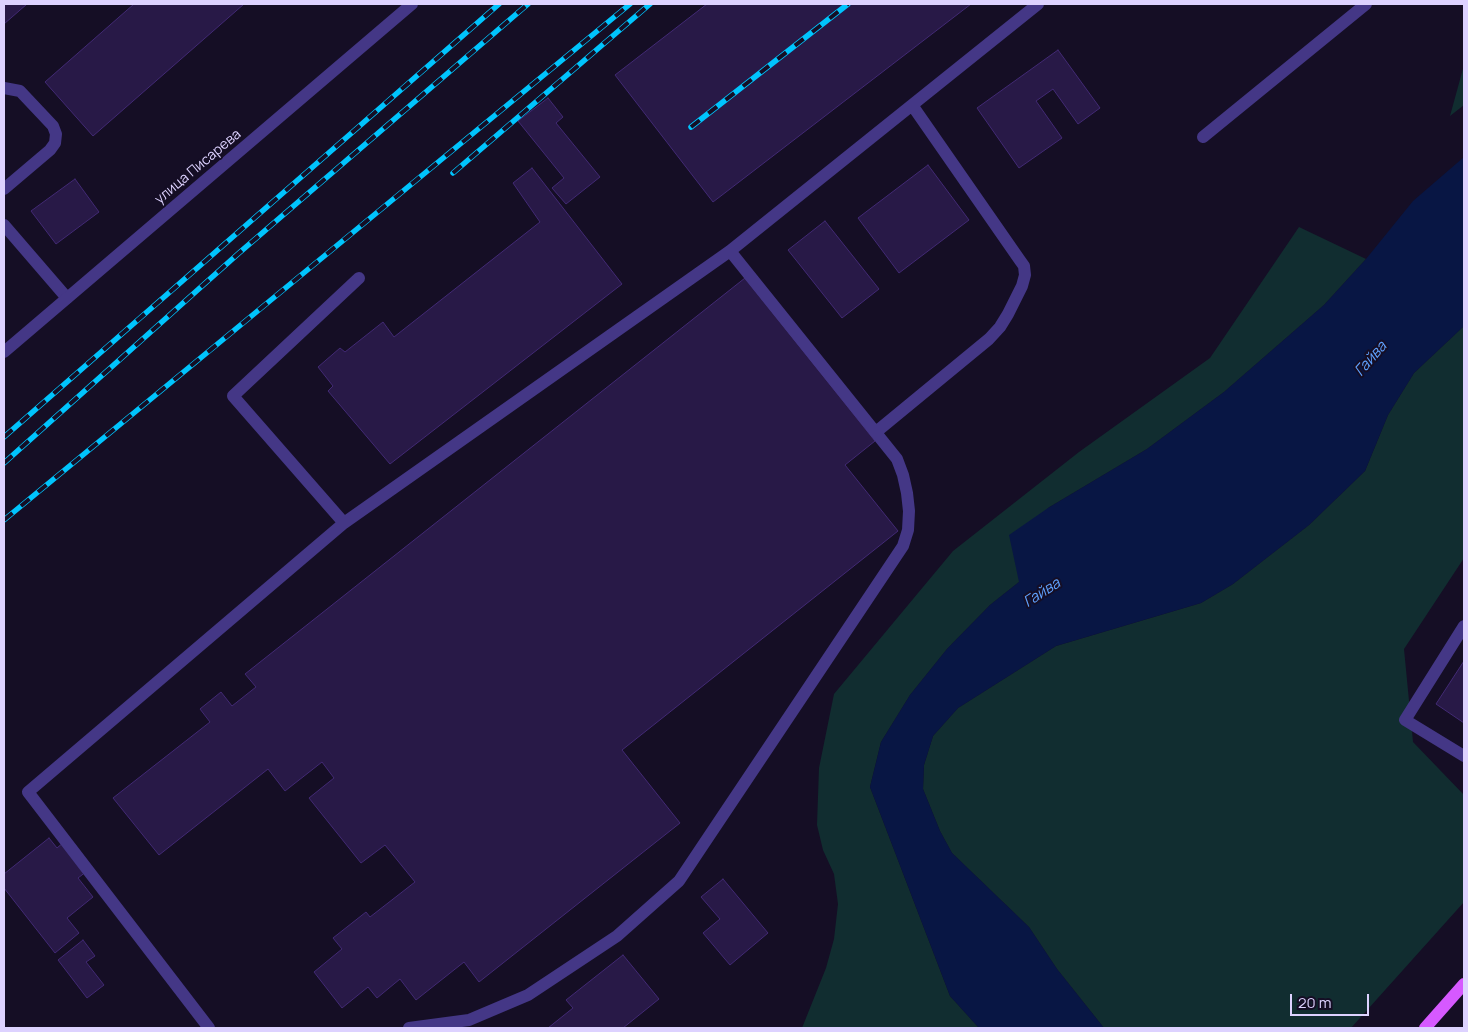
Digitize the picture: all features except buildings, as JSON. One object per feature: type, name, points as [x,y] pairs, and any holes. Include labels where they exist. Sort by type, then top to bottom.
[{"type":"main road","points":[[1426,1028],[1464,984]]},
{"type":"street","name":"улица Писарева","points":[[4,352],[412,4]]},
{"type":"street","points":[[209,1028],[28,792],[344,523],[730,251],[1038,4]]},
{"type":"street","points":[[1203,138],[1366,4]]},
{"type":"street","points":[[4,88],[20,91],[52,126],[56,134],[55,143],[50,150],[4,189]]},
{"type":"street","points":[[876,432],[989,339],[1008,314],[1022,286],[1024,275],[1024,266],[1020,259],[912,105]]},
{"type":"street","points":[[4,225],[67,298]]},
{"type":"street","points":[[409,1028],[469,1020],[528,995],[617,936],[679,881],[903,546],[908,530],[909,511],[903,475],[897,460],[730,251]]},
{"type":"street","points":[[344,523],[233,396],[359,278]]},
{"type":"street","points":[[1464,626],[1405,720],[1464,756]]},
{"type":"green space","points":[[1464,65],[1464,105],[1450,116]]},
{"type":"green space","points":[[1299,227],[1366,259],[1324,305],[1224,392],[1147,449],[1048,508],[1019,582],[990,605],[947,649],[910,695],[881,742],[870,787],[950,996],[979,1028],[802,1028],[826,968],[834,939],[838,904],[834,874],[823,850],[817,825],[819,768],[834,694],[953,551],[1079,452],[1210,358]]},
{"type":"green space","points":[[1464,326],[1464,558],[1404,649],[1413,742],[1464,795],[1464,902],[1351,1028],[1104,1028],[1057,969],[1029,927],[952,853],[940,831],[923,789],[924,765],[933,736],[958,708],[1056,646],[1201,603],[1233,584],[1309,525],[1365,471],[1388,415],[1414,373]]},
{"type":"water","name":"Гайва","points":[[1464,157],[1464,326],[1414,373],[1388,415],[1365,471],[1309,525],[1233,584],[1201,603],[1056,646],[958,708],[933,736],[924,765],[923,789],[940,831],[952,853],[1029,927],[1057,969],[1104,1028],[979,1028],[950,996],[870,787],[881,742],[910,695],[947,649],[990,605],[1019,582],[1009,535],[1048,508],[1147,449],[1224,392],[1324,305],[1366,259],[1413,201]]},
{"type":"railway","points":[[4,437],[499,4]]},
{"type":"railway","points":[[4,463],[239,253],[528,4]]},
{"type":"railway","points":[[4,520],[630,4]]},
{"type":"railway","points":[[453,173],[650,4]]},
{"type":"railway","points":[[691,127],[848,4]]}]
